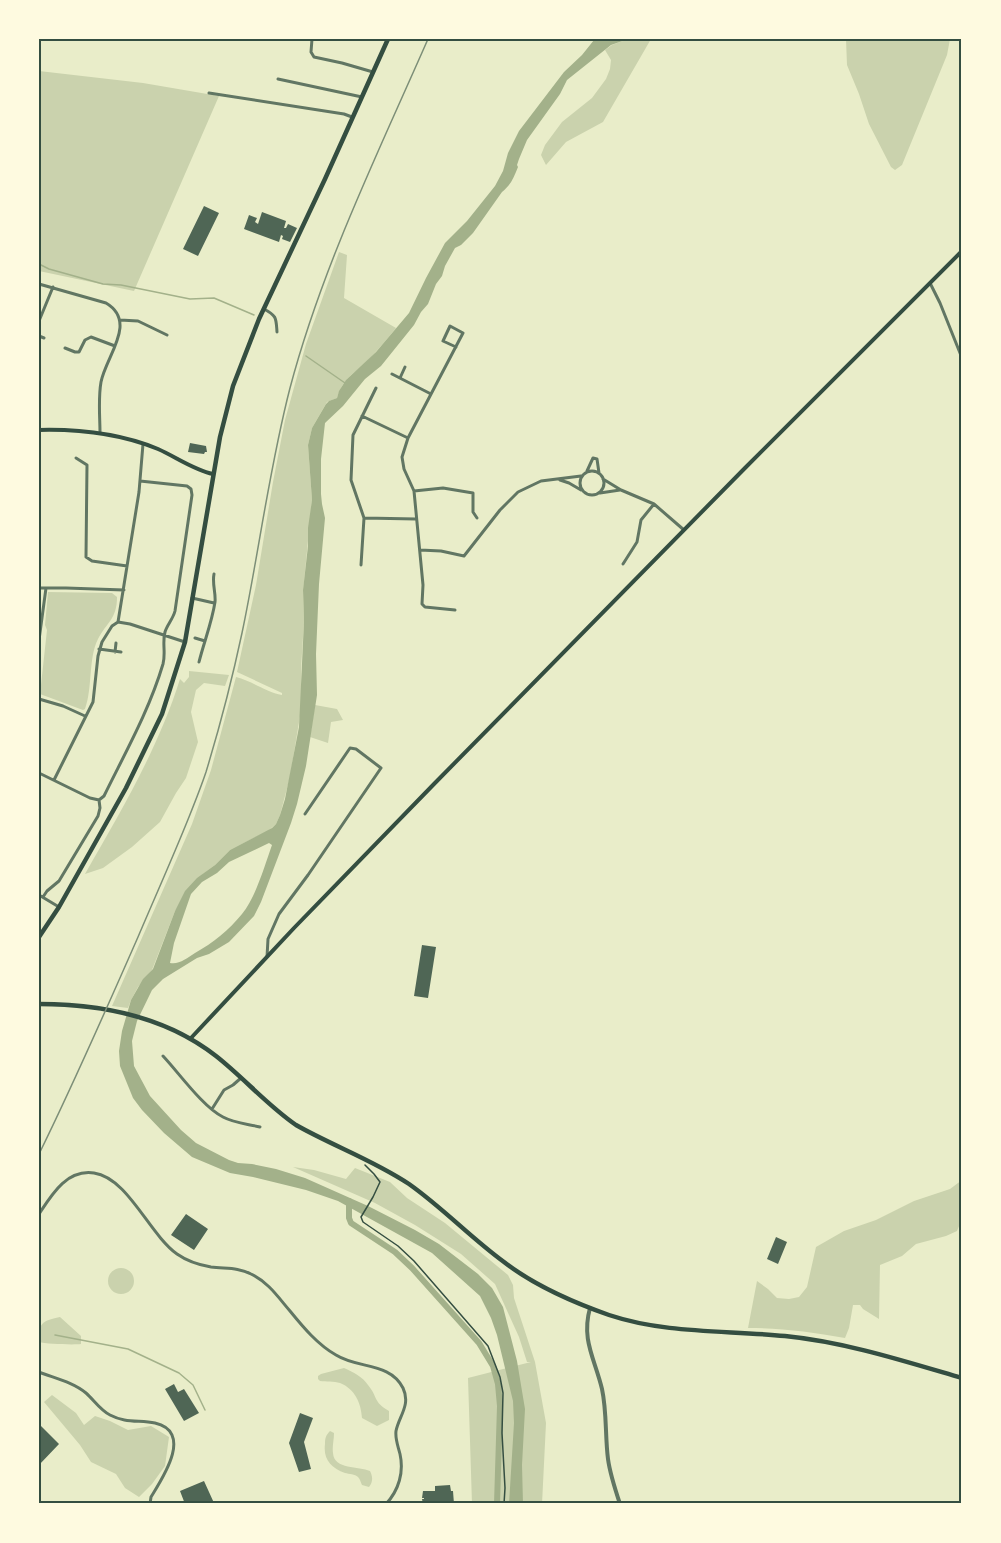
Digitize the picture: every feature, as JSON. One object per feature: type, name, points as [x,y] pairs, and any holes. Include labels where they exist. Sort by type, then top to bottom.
[{"type":"main road","points":[[39,937],[59,907],[126,788],[162,714],[185,642],[213,474],[233,386],[264,309],[388,39]]},
{"type":"main road","points":[[191,1038],[426,793],[962,251]]},
{"type":"main road","points":[[39,430],[121,437],[158,449],[213,474]]},
{"type":"main road","points":[[39,1004],[67,1004],[116,1012],[147,1020],[191,1038],[242,1077],[283,1116],[296,1125],[365,1159],[407,1183],[517,1272],[590,1308],[632,1322],[662,1327],[814,1340],[962,1378]]},
{"type":"street","points":[[312,39],[311,52],[314,57],[373,72]]},
{"type":"street","points":[[278,79],[362,97]]},
{"type":"street","points":[[209,93],[352,117]]},
{"type":"street","points":[[930,283],[962,358]]},
{"type":"street","points":[[39,284],[106,303],[115,310],[120,320],[120,331],[101,383],[100,434]]},
{"type":"street","points":[[39,321],[53,288]]},
{"type":"street","points":[[264,309],[276,317],[277,332]]},
{"type":"street","points":[[120,320],[138,321],[167,335]]},
{"type":"street","points":[[454,610],[422,605],[423,585],[414,491],[402,464],[408,438],[456,347],[463,333],[450,326],[443,341],[456,347]]},
{"type":"street","points":[[39,336],[44,338]]},
{"type":"street","points":[[65,348],[78,352],[90,338],[115,346]]},
{"type":"street","points":[[399,378],[405,367]]},
{"type":"street","points":[[392,374],[431,394]]},
{"type":"street","points":[[361,565],[364,518],[352,486],[354,432],[376,388]]},
{"type":"street","points":[[362,416],[408,438]]},
{"type":"street","points":[[118,622],[140,481],[143,444]]},
{"type":"street","points":[[76,458],[87,465],[86,557],[92,561],[128,566]]},
{"type":"street","points":[[420,550],[466,555],[514,495],[544,480],[581,476],[587,471],[593,458],[597,459],[598,473]]},
{"type":"street","points":[[587,471],[598,473],[621,490],[654,504],[684,530]]},
{"type":"street","points":[[581,476],[579,484],[582,491]]},
{"type":"street","points":[[599,494],[604,487],[603,478]]},
{"type":"street","points":[[555,479],[569,483],[592,496],[609,490],[621,490]]},
{"type":"street","points":[[99,800],[104,796],[148,704],[165,656],[164,635],[175,611],[192,492],[186,486],[140,481]]},
{"type":"street","points":[[414,491],[443,488],[472,493],[473,512],[477,518]]},
{"type":"street","points":[[623,564],[638,540],[642,519],[654,504]]},
{"type":"street","points":[[364,518],[416,519]]},
{"type":"street","points":[[199,662],[215,603],[214,574]]},
{"type":"street","points":[[208,584],[214,583]]},
{"type":"street","points":[[39,588],[124,590]]},
{"type":"street","points":[[39,640],[46,588]]},
{"type":"street","points":[[192,598],[215,603]]},
{"type":"street","points":[[54,780],[91,707],[99,649],[112,626],[118,622],[128,623],[185,642]]},
{"type":"street","points":[[195,638],[205,641]]},
{"type":"street","points":[[115,652],[116,643]]},
{"type":"street","points":[[99,649],[121,652]]},
{"type":"street","points":[[39,699],[63,706],[85,717]]},
{"type":"street","points":[[267,957],[268,939],[279,914],[381,768],[351,748],[346,752],[305,814]]},
{"type":"street","points":[[39,773],[90,798],[99,800]]},
{"type":"street","points":[[59,907],[41,896],[60,881],[98,816],[99,800]]},
{"type":"street","points":[[163,1056],[212,1109],[223,1117],[260,1127]]},
{"type":"street","points":[[212,1109],[224,1090],[242,1077]]},
{"type":"street","points":[[39,1214],[51,1195],[66,1180],[78,1174],[88,1173],[107,1177],[133,1202],[162,1241],[178,1254],[204,1266],[239,1269],[256,1277],[272,1290],[305,1329],[333,1354],[393,1375],[404,1389],[406,1405],[395,1438],[401,1463],[400,1480],[386,1504]]},
{"type":"street","points":[[590,1308],[586,1323],[588,1345],[602,1388],[608,1462],[620,1504]]},
{"type":"street","points":[[39,1372],[79,1388],[103,1411],[112,1416],[126,1421],[156,1423],[166,1428],[174,1443],[172,1457],[151,1497],[150,1504]]},
{"type":"path","points":[[364,1162],[380,1182],[361,1217],[363,1222],[398,1246],[414,1261],[489,1346],[503,1393],[504,1504]]},
{"type":"shaded area","points":[[628,39],[651,39],[603,122],[566,142],[546,165],[541,155],[545,145],[562,122],[592,98],[606,79],[611,60],[605,50]]},
{"type":"shaded area","points":[[628,39],[611,45],[567,80],[560,94],[527,140],[512,181],[473,233],[455,248],[428,304],[414,325],[381,366],[365,379],[343,406],[325,423],[321,459],[321,494],[325,518],[319,584],[317,695],[306,766],[297,804],[254,916],[229,942],[163,979],[152,990],[137,1021],[132,1041],[134,1066],[150,1096],[196,1143],[238,1163],[276,1169],[305,1178],[368,1206],[439,1244],[478,1274],[492,1288],[503,1307],[517,1361],[525,1409],[522,1465],[523,1504],[509,1504],[514,1423],[513,1401],[497,1335],[480,1296],[432,1253],[338,1201],[306,1190],[230,1173],[192,1157],[164,1133],[133,1098],[120,1066],[119,1051],[131,1000],[143,979],[153,969],[185,891],[230,850],[272,828],[276,824],[285,799],[299,727],[304,621],[303,590],[312,500],[308,445],[312,428],[326,404],[337,398],[346,380],[376,352],[409,313],[445,243],[467,221],[495,186],[519,131],[564,72],[594,40]],"holes":[[[269,843],[272,845],[255,891],[247,908],[237,920],[202,949],[180,962],[170,963],[174,943],[191,894],[202,882],[229,862]]]},
{"type":"shaded area","points":[[846,39],[950,39],[947,55],[902,165],[895,170],[891,167],[869,124],[847,65]]},
{"type":"shaded area","points":[[39,71],[143,83],[219,96],[134,291],[39,271]]},
{"type":"shaded area","points":[[339,252],[347,255],[344,298],[396,328],[346,381],[337,398],[327,402],[312,428],[308,445],[312,500],[303,592],[301,710],[290,777],[280,815],[276,824],[268,831],[230,850],[203,874],[175,911],[152,970],[138,987],[128,1008],[112,1006],[192,824],[211,770],[236,677],[282,695],[237,672],[256,585],[285,420],[306,344]]},
{"type":"shaded area","points":[[48,592],[112,593],[117,597],[113,615],[95,647],[89,692],[83,710],[40,694],[47,630],[45,625]]},
{"type":"shaded area","points":[[189,671],[229,675],[225,686],[204,683],[196,690],[191,712],[198,742],[186,778],[160,822],[132,847],[103,868],[85,874],[150,755],[180,679],[184,683],[189,677]]},
{"type":"shaded area","points":[[315,705],[337,709],[343,720],[331,722],[328,743],[310,737]]},
{"type":"shaded area","points":[[293,1167],[346,1179],[355,1168],[390,1182],[407,1198],[445,1223],[508,1275],[513,1285],[514,1298],[535,1362],[546,1423],[542,1504],[472,1504],[468,1378],[531,1362],[527,1362],[519,1337],[495,1284],[461,1254],[415,1225],[375,1203]]},
{"type":"shaded area","points":[[962,1180],[962,1219],[957,1231],[916,1244],[902,1256],[880,1265],[879,1319],[860,1305],[853,1305],[845,1338],[796,1331],[748,1328],[757,1281],[777,1298],[799,1297],[807,1287],[816,1247],[844,1231],[876,1220],[914,1201],[950,1189]]},
{"type":"shaded area","points":[[121,1268],[130,1272],[134,1281],[130,1290],[121,1294],[112,1290],[108,1281],[112,1272]]},
{"type":"shaded area","points":[[60,1317],[81,1336],[81,1344],[39,1342],[42,1324]]},
{"type":"shaded area","points":[[344,1368],[366,1382],[378,1402],[389,1411],[389,1420],[377,1426],[362,1418],[359,1402],[350,1389],[340,1383],[318,1379],[321,1374]]},
{"type":"shaded area","points":[[52,1395],[76,1413],[84,1425],[95,1416],[128,1430],[151,1426],[169,1437],[165,1466],[139,1497],[125,1488],[116,1474],[91,1462],[80,1445],[44,1402]]},
{"type":"shaded area","points":[[330,1431],[334,1433],[334,1458],[342,1465],[370,1471],[372,1479],[369,1487],[362,1485],[357,1476],[340,1471],[329,1462],[325,1449],[326,1438]]},
{"type":"building","points":[[204,206],[219,213],[198,256],[183,249]]},
{"type":"building","points":[[262,212],[286,221],[284,228],[288,224],[297,228],[290,242],[282,239],[281,235],[279,242],[244,229],[249,215],[257,218],[255,222],[258,224]]},
{"type":"building","points":[[190,443],[206,446],[207,452],[204,454],[188,452]]},
{"type":"building","points":[[422,945],[436,947],[428,998],[414,996]]},
{"type":"building","points":[[186,1214],[208,1229],[194,1250],[171,1235]]},
{"type":"building","points":[[776,1237],[787,1242],[778,1264],[767,1259]]},
{"type":"building","points":[[174,1384],[178,1392],[184,1389],[199,1413],[184,1421],[165,1389]]},
{"type":"building","points":[[300,1413],[313,1418],[304,1442],[311,1469],[299,1472],[289,1443]]},
{"type":"building","points":[[39,1424],[59,1444],[39,1465]]},
{"type":"building","points":[[204,1481],[214,1503],[185,1504],[180,1491]]},
{"type":"building","points":[[450,1485],[454,1504],[423,1504],[423,1491],[435,1491],[435,1486]]},
{"type":"waterway","points":[[39,264],[103,284],[121,285],[190,299],[214,298],[254,315]]},
{"type":"waterway","points":[[306,356],[345,383]]},
{"type":"waterway","points":[[349,1201],[351,1223],[395,1252],[412,1268],[479,1343],[493,1366],[498,1384],[500,1406],[497,1504]]},
{"type":"waterway","points":[[55,1335],[128,1349],[179,1373],[193,1385],[205,1410]]},
{"type":"railway","points":[[39,1154],[138,937],[204,778],[238,651],[276,449],[303,343],[352,211],[428,39]]}]
